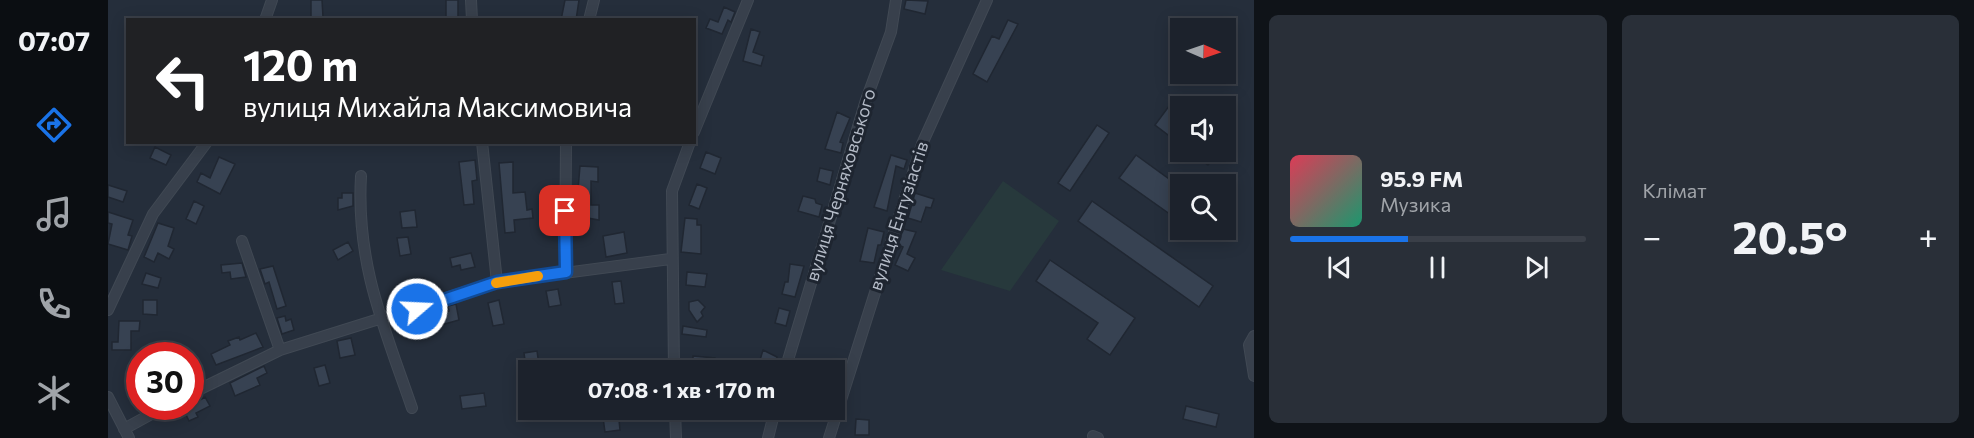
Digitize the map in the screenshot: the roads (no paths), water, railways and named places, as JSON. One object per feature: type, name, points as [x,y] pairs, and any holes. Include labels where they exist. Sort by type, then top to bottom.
[{"type":"street","points":[[266,18],[272,0]]},
{"type":"street","points":[[471,0],[472,18]]},
{"type":"street","points":[[590,18],[594,0]]},
{"type":"street","points":[[696,127],[748,0]]},
{"type":"street","name":"вулиця Черняховського","points":[[788,360],[866,100],[891,32],[896,0]]},
{"type":"street","name":"вулиця Ентузіастів","points":[[829,438],[922,144],[987,0]]},
{"type":"street","points":[[108,310],[153,214],[206,144]]},
{"type":"street","points":[[482,144],[497,282]]},
{"type":"street","points":[[566,144],[566,272]]},
{"type":"street","points":[[674,360],[670,259],[672,191],[689,144]]},
{"type":"street","points":[[361,176],[359,209],[362,250],[382,320],[412,408]]},
{"type":"street","points":[[242,241],[280,350]]},
{"type":"street","points":[[204,387],[280,350],[382,320],[497,282],[670,259]]},
{"type":"street","points":[[1254,336],[1249,345],[1254,376]]},
{"type":"street","points":[[108,397],[127,435],[147,420]]},
{"type":"street","points":[[675,420],[676,438]]},
{"type":"street","points":[[768,438],[772,420]]}]
